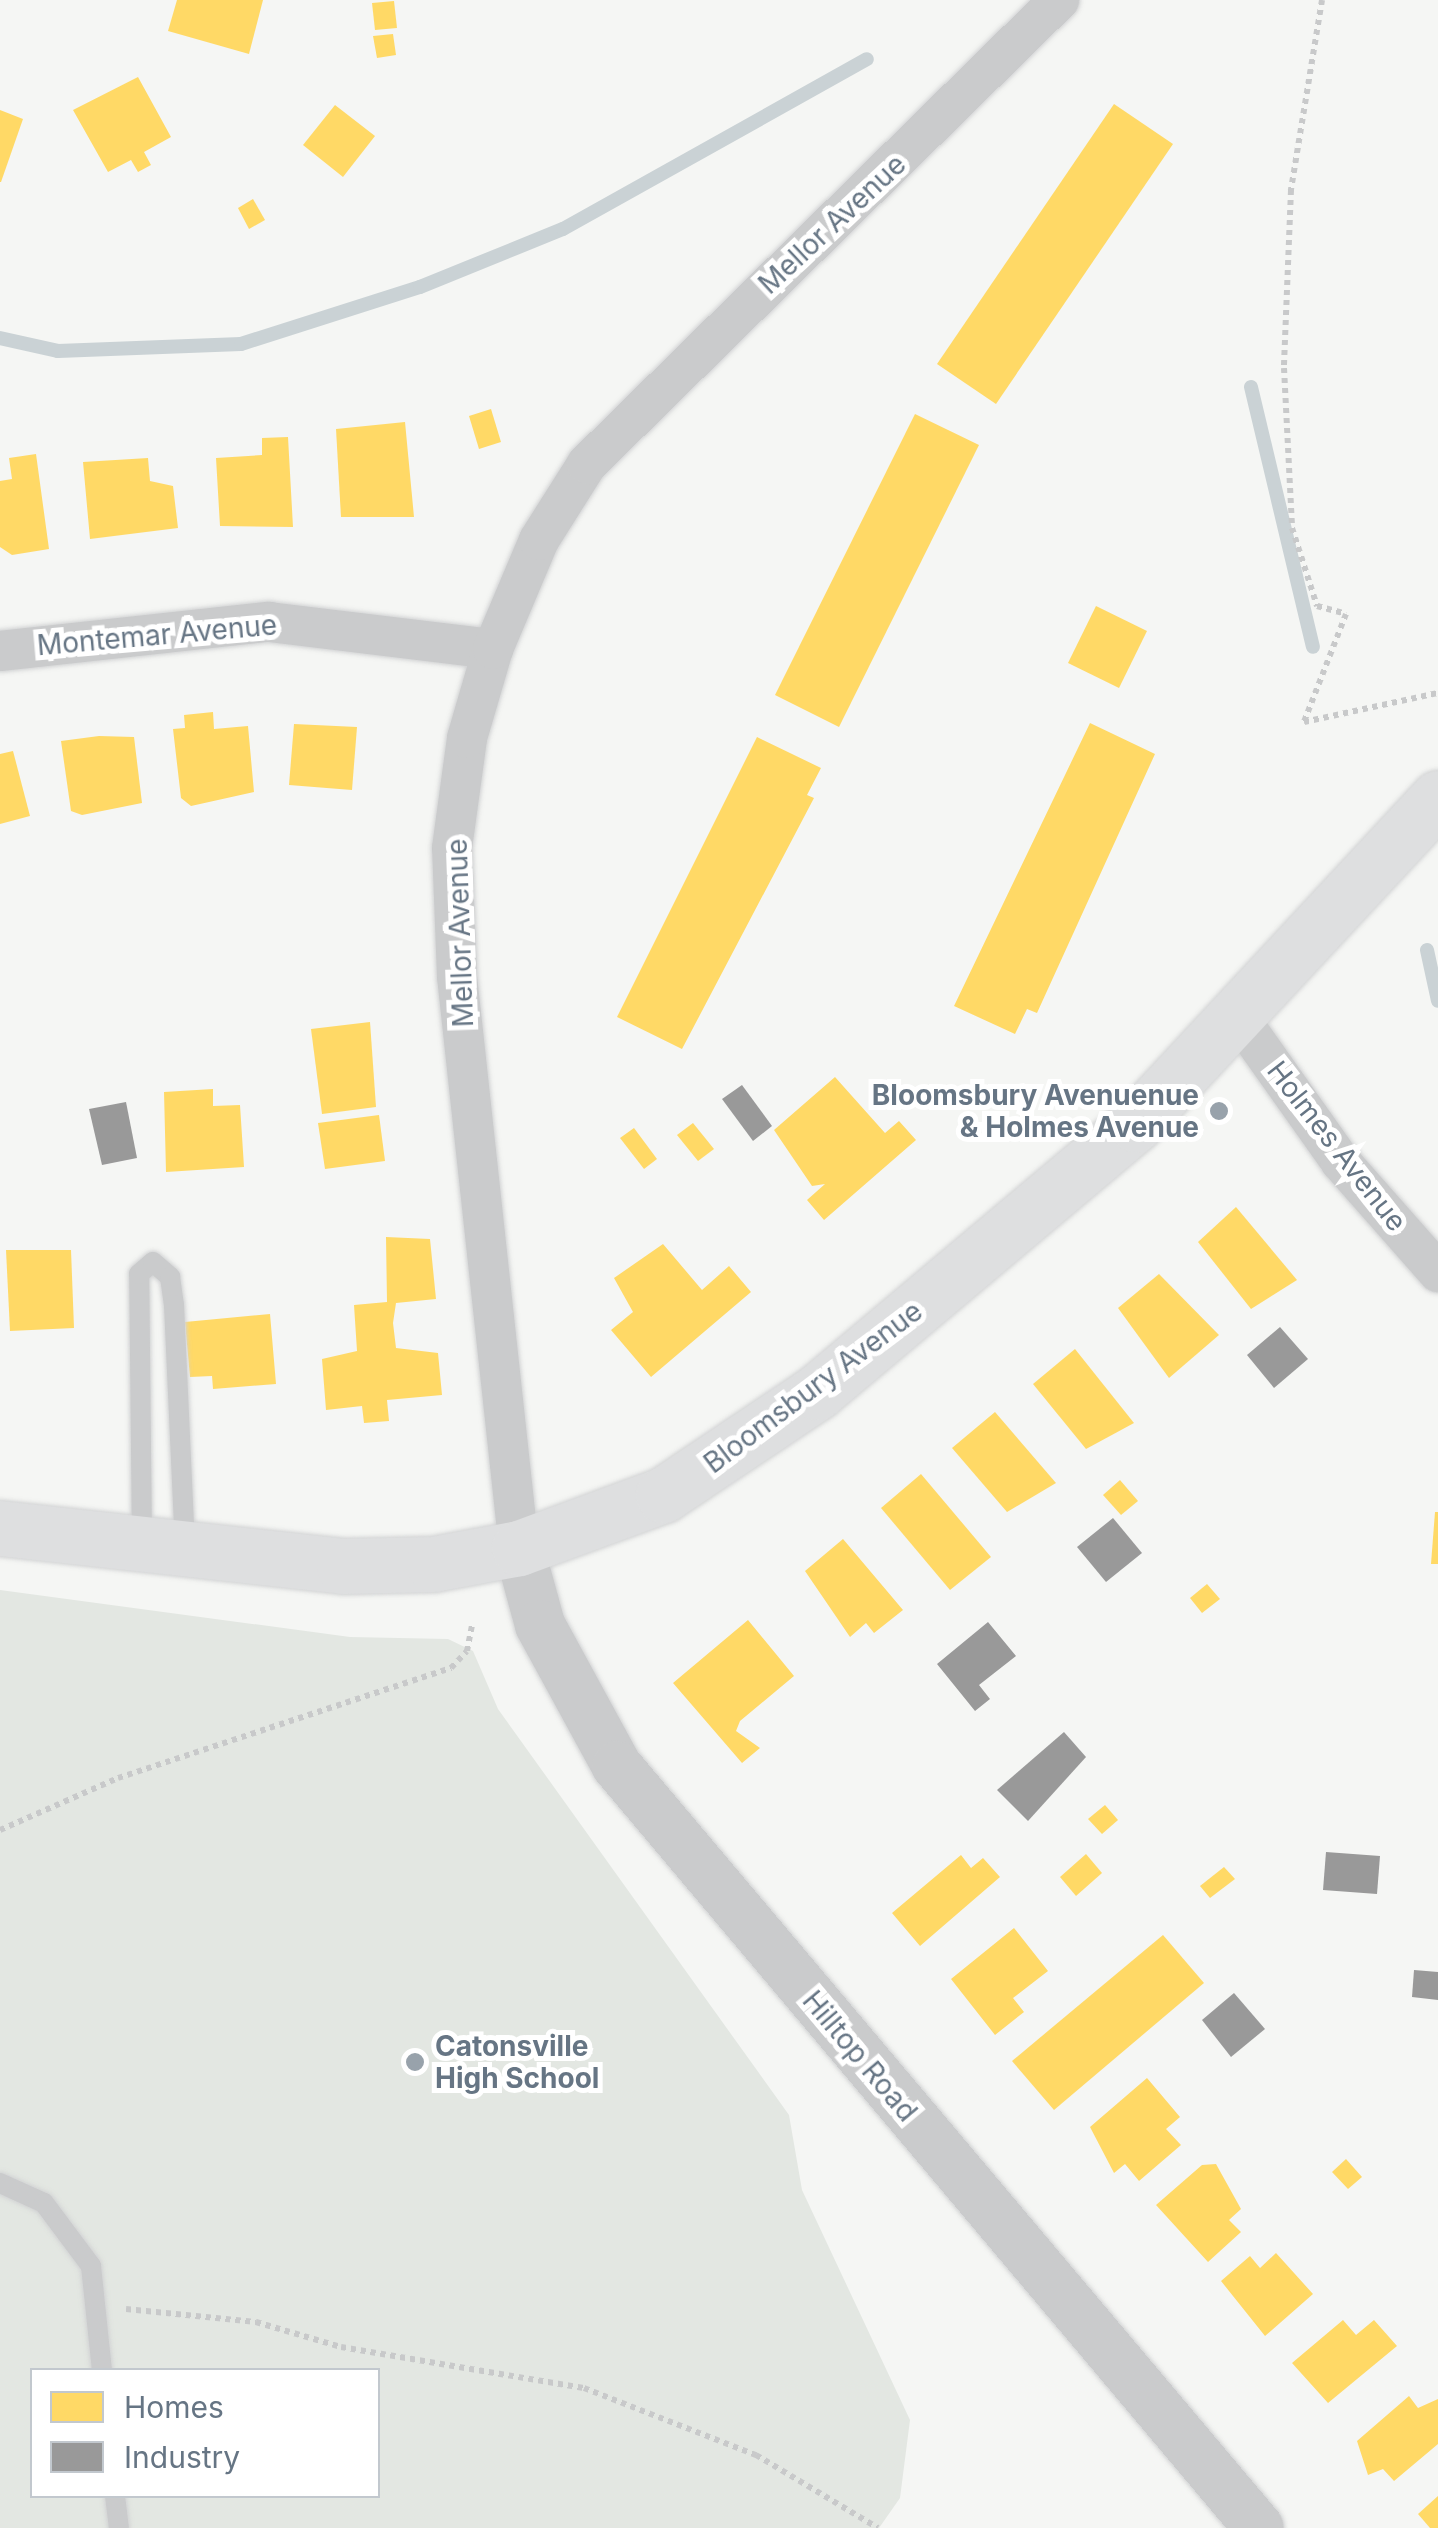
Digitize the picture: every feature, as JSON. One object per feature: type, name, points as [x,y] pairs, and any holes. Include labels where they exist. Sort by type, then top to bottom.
[{"type":"main road","name":"Bloomsbury Avenue","points":[[0,1528],[344,1566],[519,1548],[662,1495],[730,1456],[1135,1124],[1240,1018],[1438,798]]},
{"type":"street","name":"Mellor Avenue","points":[[519,1548],[453,866],[468,738],[493,649],[538,540],[588,464],[1059,0]]},
{"type":"street","name":"Montemar Avenue","points":[[0,651],[269,622],[493,649]]},
{"type":"street","name":"Holmes Avenue","points":[[1240,1018],[1341,1162],[1438,1272]]},
{"type":"street","name":"Hilltop Road","points":[[519,1548],[548,1642],[617,1766],[1259,2528]]},
{"type":"lane","points":[[153,1262],[170,1277],[174,1305],[164,1548],[139,1274],[153,1262]]},
{"type":"lane","points":[[0,2183],[44,2204],[91,2266],[102,2368]]},
{"type":"lane","points":[[115,2498],[118,2528]]},
{"type":"path","points":[[1322,0],[1291,190],[1284,368],[1292,528],[1317,606],[1346,614],[1304,722],[1438,693]]},
{"type":"path","points":[[0,1830],[155,1764],[451,1668],[468,1651],[472,1624]]},
{"type":"path","points":[[95,2304],[256,2322],[342,2347],[584,2388],[756,2454],[878,2528]]},
{"type":"shaded area","name":"Catonsville High School","points":[[0,1590],[350,1637],[448,1639],[473,1651],[498,1709],[789,2115],[802,2190],[910,2420],[900,2498],[879,2528],[0,2528]]},
{"type":"building: Homes","points":[[177,0],[263,0],[249,54],[168,31]]},
{"type":"building: Homes","points":[[394,1],[397,28],[375,30],[372,3]]},
{"type":"building: Homes","points":[[393,34],[396,55],[377,58],[373,36]]},
{"type":"building: Homes","points":[[138,77],[171,137],[144,152],[151,165],[138,172],[131,160],[108,172],[73,110]]},
{"type":"building: Homes","points":[[1114,104],[1173,144],[996,404],[937,364]]},
{"type":"building: Homes","points":[[335,105],[375,136],[343,177],[303,145]]},
{"type":"building: Homes","points":[[0,110],[23,119],[1,182],[0,182]]},
{"type":"building: Homes","points":[[253,199],[265,220],[249,229],[238,208]]},
{"type":"building: Homes","points":[[491,409],[501,442],[479,449],[469,416]]},
{"type":"building: Homes","points":[[915,414],[979,445],[839,727],[775,695]]},
{"type":"building: Homes","points":[[405,422],[414,517],[341,517],[336,429]]},
{"type":"building: Homes","points":[[288,437],[293,527],[220,526],[216,458],[262,455],[262,438]]},
{"type":"building: Homes","points":[[36,454],[49,549],[12,555],[0,547],[0,481],[12,479],[9,458]]},
{"type":"building: Homes","points":[[148,458],[150,481],[173,486],[178,528],[90,539],[83,462]]},
{"type":"building: Homes","points":[[1096,606],[1147,631],[1119,688],[1068,663]]},
{"type":"building: Homes","points":[[213,712],[214,729],[248,726],[254,792],[191,806],[181,798],[173,729],[185,728],[184,715]]},
{"type":"building: Homes","points":[[1090,723],[1155,754],[1037,1013],[1027,1009],[1015,1034],[954,1006]]},
{"type":"building: Homes","points":[[294,724],[357,727],[352,790],[289,785]]},
{"type":"building: Homes","points":[[134,737],[142,803],[82,815],[71,811],[61,741]]},
{"type":"building: Homes","points":[[757,737],[821,768],[807,795],[814,798],[682,1049],[617,1017]]},
{"type":"building: Homes","points":[[13,751],[30,816],[0,824],[0,754]]},
{"type":"building: Homes","points":[[370,1022],[376,1107],[322,1114],[311,1029]]},
{"type":"building: Homes","points":[[835,1077],[885,1133],[899,1121],[916,1140],[824,1220],[807,1200],[825,1184],[812,1186],[774,1130]]},
{"type":"building: Homes","points":[[213,1089],[213,1106],[240,1105],[244,1167],[166,1172],[164,1092]]},
{"type":"building: Homes","points":[[379,1115],[385,1161],[325,1169],[318,1123]]},
{"type":"building: Homes","points":[[693,1123],[714,1149],[698,1161],[677,1135]]},
{"type":"building: Homes","points":[[634,1128],[657,1159],[644,1169],[620,1138]]},
{"type":"building: Homes","points":[[1236,1207],[1297,1280],[1251,1309],[1198,1242]]},
{"type":"building: Homes","points":[[386,1237],[430,1239],[436,1299],[396,1303],[393,1323],[396,1348],[438,1353],[442,1395],[387,1400],[389,1421],[364,1423],[362,1406],[326,1410],[322,1359],[357,1351],[354,1305],[387,1302]]},
{"type":"building: Homes","points":[[663,1244],[702,1290],[729,1266],[751,1292],[651,1377],[611,1330],[633,1312],[614,1278]]},
{"type":"building: Homes","points":[[6,1250],[71,1250],[74,1328],[10,1331]]},
{"type":"building: Homes","points":[[1159,1274],[1219,1335],[1169,1378],[1118,1308]]},
{"type":"building: Homes","points":[[270,1314],[276,1384],[213,1389],[212,1376],[190,1377],[185,1322]]},
{"type":"building: Homes","points":[[1075,1349],[1134,1423],[1086,1449],[1033,1384]]},
{"type":"building: Homes","points":[[995,1412],[1056,1483],[1007,1512],[952,1448]]},
{"type":"building: Homes","points":[[921,1474],[991,1557],[950,1590],[881,1508]]},
{"type":"building: Homes","points":[[1120,1480],[1138,1501],[1121,1515],[1103,1495]]},
{"type":"building: Homes","points":[[1435,1512],[1438,1564],[1431,1564]]},
{"type":"building: Homes","points":[[843,1539],[903,1610],[874,1633],[866,1623],[850,1637],[805,1571]]},
{"type":"building: Homes","points":[[1207,1584],[1220,1599],[1202,1613],[1190,1598]]},
{"type":"building: Homes","points":[[748,1620],[794,1676],[740,1721],[736,1731],[760,1748],[742,1763],[673,1683]]},
{"type":"building: Homes","points":[[1105,1805],[1118,1820],[1102,1834],[1088,1819]]},
{"type":"building: Homes","points":[[1086,1854],[1102,1873],[1076,1896],[1060,1877]]},
{"type":"building: Homes","points":[[961,1855],[971,1868],[983,1858],[1000,1877],[920,1946],[892,1913]]},
{"type":"building: Homes","points":[[1224,1867],[1235,1879],[1210,1898],[1200,1886]]},
{"type":"building: Homes","points":[[1014,1928],[1048,1971],[1013,1998],[1024,2012],[995,2035],[951,1979]]},
{"type":"building: Homes","points":[[1163,1935],[1204,1983],[1054,2110],[1012,2061]]},
{"type":"building: Homes","points":[[1147,2078],[1180,2117],[1166,2129],[1181,2145],[1139,2181],[1125,2164],[1114,2173],[1090,2127]]},
{"type":"building: Homes","points":[[1346,2159],[1362,2177],[1348,2189],[1332,2172]]},
{"type":"building: Homes","points":[[1216,2164],[1241,2209],[1229,2220],[1241,2232],[1208,2262],[1156,2205],[1202,2165]]},
{"type":"building: Homes","points":[[1276,2253],[1313,2294],[1265,2336],[1221,2281],[1250,2256],[1260,2268]]},
{"type":"building: Homes","points":[[1343,2320],[1356,2335],[1374,2320],[1397,2346],[1328,2403],[1292,2363]]},
{"type":"building: Homes","points":[[1409,2396],[1418,2408],[1438,2399],[1438,2444],[1394,2481],[1383,2469],[1368,2475],[1357,2441]]},
{"type":"building: Homes","points":[[1438,2496],[1438,2528],[1430,2528],[1418,2514]]},
{"type":"building: Industry","points":[[742,1085],[772,1126],[753,1141],[722,1099]]},
{"type":"building: Industry","points":[[126,1102],[137,1158],[102,1165],[89,1109]]},
{"type":"building: Industry","points":[[1280,1327],[1308,1359],[1274,1388],[1247,1355]]},
{"type":"building: Industry","points":[[1113,1518],[1142,1553],[1106,1582],[1077,1547]]},
{"type":"building: Industry","points":[[988,1622],[1016,1656],[979,1685],[990,1699],[975,1711],[937,1664]]},
{"type":"building: Industry","points":[[1064,1732],[1086,1757],[1028,1821],[997,1790]]},
{"type":"building: Industry","points":[[1326,1852],[1380,1856],[1377,1894],[1323,1890]]},
{"type":"building: Industry","points":[[1414,1970],[1438,1972],[1438,2000],[1412,1997]]},
{"type":"building: Industry","points":[[1234,1993],[1265,2029],[1231,2057],[1202,2020]]},
{"type":"waterway","points":[[0,338],[58,351],[241,344],[420,287],[563,229],[867,59]]},
{"type":"waterway","points":[[1251,387],[1313,647]]},
{"type":"waterway","points":[[1427,950],[1438,1001]]},
{"type":"place","name":"Bloomsbury Avenuenue & Holmes Avenue","points":[[1219,1111]]},
{"type":"place","name":"Catonsville High School","points":[[415,2062]]}]
